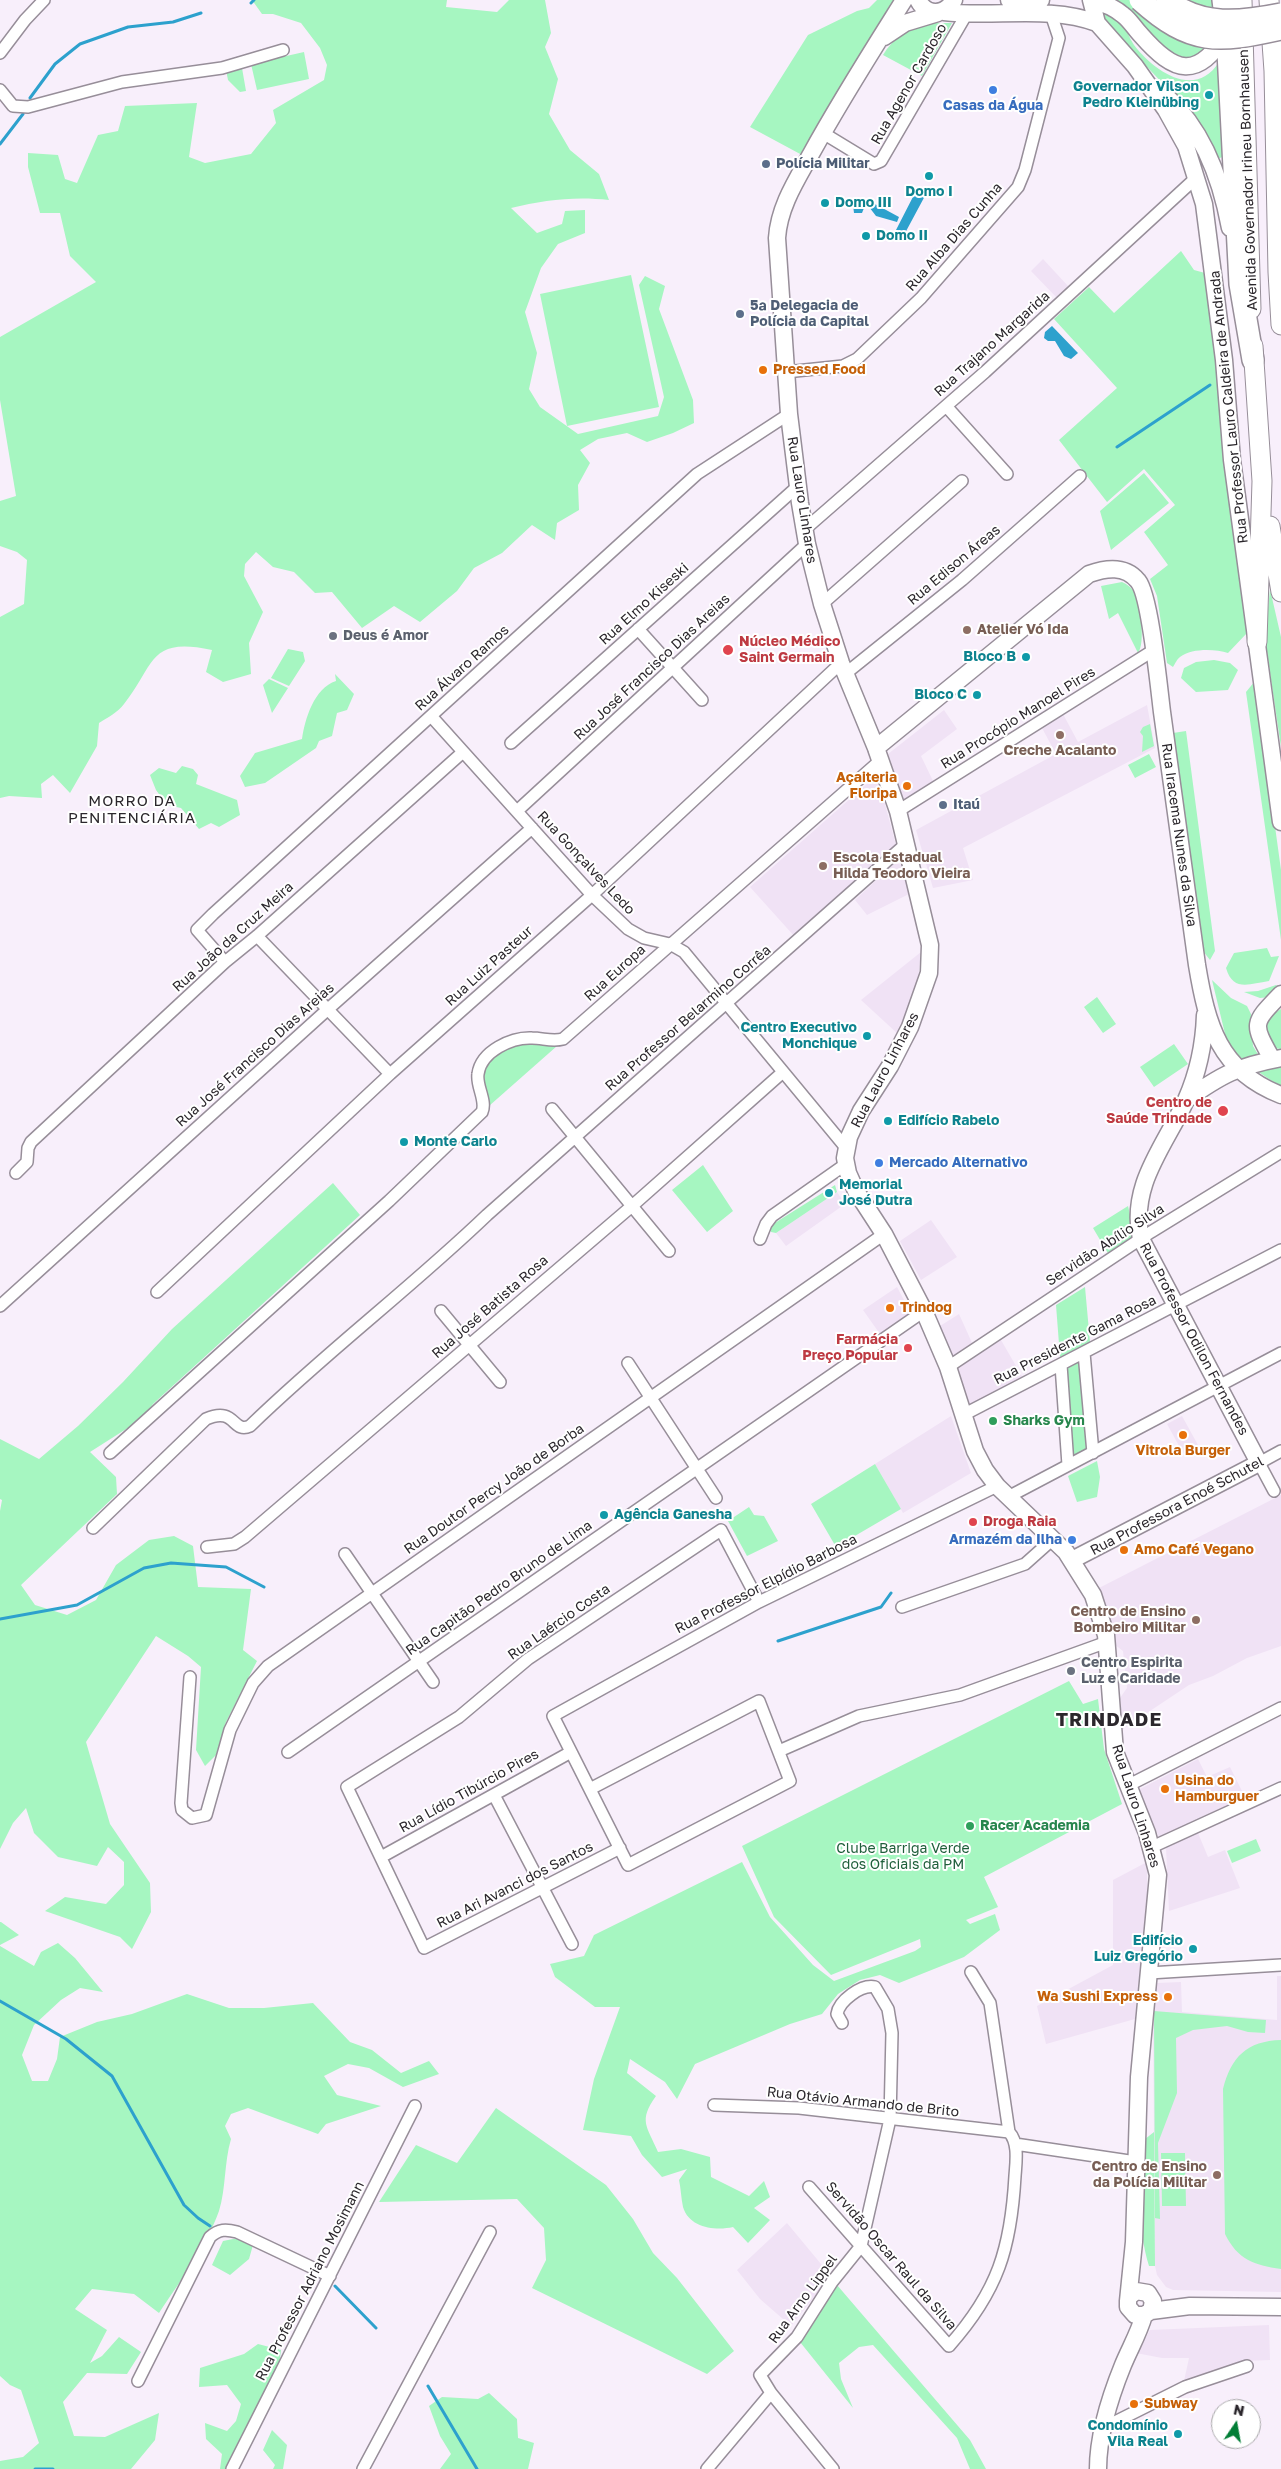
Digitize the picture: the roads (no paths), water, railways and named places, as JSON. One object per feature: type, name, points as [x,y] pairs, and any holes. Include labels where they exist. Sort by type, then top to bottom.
[{"type":"highway","points":[[1140,0],[1161,19],[1188,34],[1196,36],[1225,39],[1256,36],[1281,29]]},
{"type":"highway","points":[[1167,0],[1178,8],[1206,18],[1238,22],[1281,14]]},
{"type":"highway","points":[[1223,0],[1227,33],[1240,284],[1253,360]]},
{"type":"main road","name":"Rua Lauro Linhares","points":[[904,0],[823,133],[786,202],[778,227],[789,414],[797,487],[806,537],[822,604],[843,668],[878,754],[898,811],[929,940],[929,974],[910,1027],[890,1066],[861,1111],[849,1137],[846,1157],[856,1192],[884,1234],[924,1311],[948,1367],[975,1451],[1003,1492],[1053,1539],[1072,1560],[1093,1595],[1104,1624],[1107,1642],[1113,1740],[1127,1786],[1152,1847],[1158,1875],[1139,2077],[1134,2242],[1128,2301],[1145,2305],[1134,2242]]},
{"type":"main road","points":[[918,0],[928,11],[946,8],[966,14],[1069,15],[1097,23],[1092,0],[1107,4],[1124,15],[1163,58],[1175,63],[1195,65],[1204,62],[1218,48],[1227,33]]},
{"type":"main road","points":[[1009,0],[1041,0]]},
{"type":"main road","name":"Avenida Governador Irineu Bornhausen","points":[[1242,0],[1253,360],[1262,481]]},
{"type":"main road","name":"Avenida Governador Irineu Bornhausen","points":[[1269,0],[1274,71],[1281,325]]},
{"type":"main road","name":"Rua Lauro Linhares","points":[[878,41],[905,23],[946,8]]},
{"type":"main road","name":"Rua Professor Lauro Caldeira de Andrada","points":[[1097,23],[1140,72],[1166,110],[1186,146],[1204,204],[1212,256],[1232,460],[1281,822]]},
{"type":"main road","points":[[1140,72],[1175,105],[1206,150],[1217,174],[1240,284]]},
{"type":"main road","points":[[1257,642],[1262,481]]},
{"type":"main road","points":[[1262,481],[1281,592]]},
{"type":"main road","name":"Rua Iracema Nunes da Silva","points":[[878,754],[1089,574],[1103,569],[1115,568],[1138,581],[1144,592],[1154,650],[1197,965],[1206,1007],[1220,1045],[1237,1069],[1246,1077],[1281,1095]]},
{"type":"main road","points":[[1277,1058],[1260,1039],[1257,1030],[1262,1014],[1281,994]]},
{"type":"main road","name":"Rua Professor Odilon Fernandes","points":[[1206,1007],[1203,1049],[1186,1100],[1159,1150],[1139,1199],[1137,1214],[1141,1239],[1259,1463]]},
{"type":"main road","name":"Rua Professor Odilon Fernandes","points":[[1186,1100],[1224,1074],[1277,1058]]},
{"type":"main road","name":"Rua Professora Enoé Schutel","points":[[1072,1560],[1259,1463]]},
{"type":"main road","points":[[1098,2469],[1103,2428],[1145,2305],[1281,2307]]},
{"type":"street","points":[[0,53],[25,20],[44,0]]},
{"type":"street","name":"Rua Agenor Cardoso","points":[[823,133],[874,164],[881,162],[966,14]]},
{"type":"street","name":"Rua Alba Dias Cunha","points":[[786,372],[843,366],[857,359],[921,298],[1018,187],[1025,170],[1059,38],[1051,14]]},
{"type":"street","points":[[0,90],[13,106],[28,107],[122,82],[222,68],[283,50]]},
{"type":"street","name":"Rua Trajano Margarida","points":[[806,537],[946,406],[1197,177]]},
{"type":"street","points":[[946,406],[1007,474]]},
{"type":"street","name":"Rua Álvaro Ramos","points":[[225,962],[197,930],[697,474],[789,414]]},
{"type":"street","name":"Rua Edison Áreas","points":[[843,668],[962,580],[1080,476]]},
{"type":"street","points":[[822,604],[962,482]]},
{"type":"street","name":"Rua Elmo Kiseski","points":[[511,743],[797,487]]},
{"type":"street","name":"Rua José Francisco Dias Areias","points":[[517,811],[673,668],[806,537]]},
{"type":"street","points":[[638,629],[702,700]]},
{"type":"street","name":"Rua Procópio Manoel Pires","points":[[898,811],[1154,650]]},
{"type":"street","name":"Rua Luiz Pasteur","points":[[158,1292],[390,1074],[592,895],[843,668]]},
{"type":"street","name":"Rua Gonçalves Ledo","points":[[431,716],[592,895],[628,929],[644,938],[670,944],[684,952],[784,1072],[846,1157]]},
{"type":"street","name":"Rua João da Cruz Meira","points":[[16,1173],[27,1162],[28,1148],[34,1138],[225,962],[257,936],[463,752]]},
{"type":"street","name":"Rua Europa","points":[[110,1453],[398,1193],[482,1112],[483,1103],[478,1074],[481,1064],[488,1055],[511,1041],[521,1038],[555,1041],[563,1039],[878,754]]},
{"type":"street","name":"Rua José Francisco Dias Areias","points":[[0,1306],[327,1010],[532,828]]},
{"type":"street","name":"Rua Professor Belarmino Corrêa","points":[[93,1528],[206,1420],[218,1414],[228,1417],[239,1427],[245,1428],[250,1426],[280,1397],[434,1265],[487,1214],[907,843]]},
{"type":"street","points":[[257,936],[390,1074]]},
{"type":"street","name":"Rua José Batista Rosa","points":[[207,1547],[234,1544],[246,1537],[632,1206],[784,1072]]},
{"type":"street","points":[[552,1109],[669,1251]]},
{"type":"street","name":"Servidão Abílio Silva","points":[[948,1367],[1141,1239],[1281,1152]]},
{"type":"street","points":[[760,1239],[766,1224],[772,1216],[846,1157]]},
{"type":"street","name":"Rua Doutor Percy João de Borba","points":[[190,1677],[181,1803],[182,1810],[192,1818],[206,1815],[230,1730],[247,1694],[261,1672],[884,1234]]},
{"type":"street","name":"Rua Presidente Gama Rosa","points":[[963,1415],[1281,1250]]},
{"type":"street","points":[[441,1311],[500,1382]]},
{"type":"street","name":"Rua Capitão Pedro Bruno de Lima","points":[[288,1752],[924,1311]]},
{"type":"street","points":[[1084,1352],[1093,1453]]},
{"type":"street","name":"Rua Professor Elpídio Barbosa","points":[[571,1752],[553,1716],[759,1602],[1003,1492],[1068,1466],[1281,1353]]},
{"type":"street","points":[[628,1363],[716,1498]]},
{"type":"street","points":[[1061,1365],[1068,1466]]},
{"type":"street","name":"Rua Professora Enoé Schutel","points":[[1259,1463],[1281,1451]]},
{"type":"street","name":"Rua Professor Odilon Fernandes","points":[[1259,1463],[1274,1491]]},
{"type":"street","name":"Rua Laércio Costa","points":[[381,1857],[347,1787],[459,1717],[528,1659],[721,1530],[759,1602]]},
{"type":"street","points":[[902,1607],[1025,1564],[1053,1539]]},
{"type":"street","points":[[345,1554],[433,1682]]},
{"type":"street","points":[[778,1751],[859,1716],[960,1695],[1107,1642]]},
{"type":"street","points":[[571,1752],[628,1865],[790,1781],[759,1701],[590,1789]]},
{"type":"street","points":[[1127,1786],[1281,1708]]},
{"type":"street","name":"Rua Lídio Tibúrcio Pires","points":[[381,1857],[571,1752]]},
{"type":"street","points":[[1152,1847],[1281,1788]]},
{"type":"street","points":[[494,1795],[544,1887],[572,1944]]},
{"type":"street","name":"Rua Ari Avanci dos Santos","points":[[381,1857],[424,1948],[620,1848]]},
{"type":"street","points":[[1149,1973],[1281,1965]]},
{"type":"street","points":[[971,1972],[990,2003],[1009,2132],[1014,2138],[1015,2144],[1136,2162]]},
{"type":"street","name":"Rua Arno Lippel","points":[[771,2393],[760,2375],[797,2337],[832,2282],[862,2246],[890,2119],[892,2033],[888,2010],[875,1987],[866,1986],[860,1989],[839,2007],[837,2014],[842,2024]]},
{"type":"street","name":"Rua Otávio Armando de Brito","points":[[714,2105],[799,2108],[1009,2132]]},
{"type":"street","name":"Rua Professor Adriano Mosimann","points":[[232,2469],[415,2106]]},
{"type":"street","name":"Servidão Oscar Raul da Silva","points":[[809,2187],[949,2346],[978,2311],[997,2277],[1012,2217],[1015,2144]]},
{"type":"street","points":[[138,2381],[210,2237],[215,2232],[229,2230],[237,2232],[330,2276]]},
{"type":"street","points":[[363,2469],[490,2232]]},
{"type":"street","points":[[1103,2428],[1185,2387],[1247,2366]]},
{"type":"street","points":[[707,2469],[771,2393],[833,2469]]},
{"type":"water","points":[[917,189],[926,194],[904,235],[896,230]]},
{"type":"water","points":[[864,198],[899,217],[897,222],[876,216],[866,203],[862,213],[854,213],[853,205],[856,202],[862,202]]},
{"type":"water","points":[[1052,326],[1078,353],[1071,359],[1064,356],[1055,341],[1048,341],[1044,338],[1045,332]]},
{"type":"waterway","points":[[251,3],[254,0]]},
{"type":"waterway","points":[[30,98],[55,64],[80,44],[128,27],[173,22],[201,13]]},
{"type":"waterway","points":[[0,144],[23,114]]},
{"type":"waterway","points":[[1117,447],[1210,385]]},
{"type":"waterway","points":[[0,1619],[77,1605],[144,1568],[171,1563],[226,1567],[264,1587]]},
{"type":"waterway","points":[[778,1641],[881,1607],[891,1593]]},
{"type":"waterway","points":[[0,2001],[66,2039],[112,2076],[184,2205],[210,2226]]},
{"type":"waterway","points":[[335,2286],[376,2328]]},
{"type":"waterway","points":[[428,2386],[477,2469]]},
{"type":"waterway","points":[[35,2469],[53,2469]]},
{"type":"place","name":"Casas da Água","points":[[993,90]]},
{"type":"place","name":"Governador Vilson Pedro Kleinübing","points":[[1209,95]]},
{"type":"place","name":"Polícia Militar","points":[[766,164]]},
{"type":"place","name":"Domo I","points":[[929,176]]},
{"type":"place","name":"Domo III","points":[[825,203]]},
{"type":"place","name":"Domo II","points":[[866,236]]},
{"type":"place","name":"5ª Delegacia de Polícia da Capital","points":[[740,314]]},
{"type":"place","name":"Pressed Food","points":[[763,370]]},
{"type":"place","name":"Atelier Vó Ida","points":[[967,630]]},
{"type":"place","name":"Deus é Amor","points":[[333,636]]},
{"type":"place","name":"Núcleo Médico Saint Germain","points":[[728,650]]},
{"type":"place","name":"Bloco B","points":[[1026,657]]},
{"type":"place","name":"Bloco C","points":[[977,695]]},
{"type":"place","name":"Creche Acalanto","points":[[1060,735]]},
{"type":"place","name":"Açaiteria Floripa","points":[[907,786]]},
{"type":"place","name":"Itaú","points":[[943,805]]},
{"type":"place","name":"Escola Estadual Hilda Teodoro Vieira","points":[[823,866]]},
{"type":"place","name":"Centro Executivo Monchique","points":[[867,1036]]},
{"type":"place","name":"Centro de Saúde Trindade","points":[[1223,1111]]},
{"type":"place","name":"Edifício Rabelo","points":[[888,1121]]},
{"type":"place","name":"Monte Carlo","points":[[404,1142]]},
{"type":"place","name":"Mercado Alternativo","points":[[879,1163]]},
{"type":"place","name":"Memorial José Dutra","points":[[829,1193]]},
{"type":"place","name":"Trindog","points":[[890,1308]]},
{"type":"place","name":"Farmácia Preço Popular","points":[[908,1348]]},
{"type":"place","name":"Sharks Gym","points":[[993,1421]]},
{"type":"place","name":"Vitrola Burger","points":[[1183,1435]]},
{"type":"place","name":"Agência Ganesha","points":[[604,1515]]},
{"type":"place","name":"Droga Raia","points":[[973,1522]]},
{"type":"place","name":"Armazém da Ilha","points":[[1072,1540]]},
{"type":"place","name":"Amo Café Vegano","points":[[1124,1550]]},
{"type":"place","name":"Centro de Ensino Bombeiro Militar","points":[[1196,1620]]},
{"type":"place","name":"Centro Espirita Luz e Caridade","points":[[1071,1671]]},
{"type":"place","name":"Usina do Hamburguer","points":[[1165,1789]]},
{"type":"place","name":"Racer Academia","points":[[970,1826]]},
{"type":"place","name":"Edifício Luiz Gregório","points":[[1193,1949]]},
{"type":"place","name":"Wa Sushi Express","points":[[1168,1997]]},
{"type":"place","name":"Centro de Ensino da Polícia Militar","points":[[1217,2175]]},
{"type":"place","name":"Subway","points":[[1134,2404]]},
{"type":"place","name":"Condomínio Vila Real","points":[[1178,2434]]},
{"type":"district","name":"MORRO DA PENITENCIÁRIA","points":[[132,810]]},
{"type":"district","name":"TRINDADE","points":[[1109,1720]]},
{"type":"park label","name":"Clube Barriga Verde dos Oficiais da PM","points":[[903,1858]]}]
